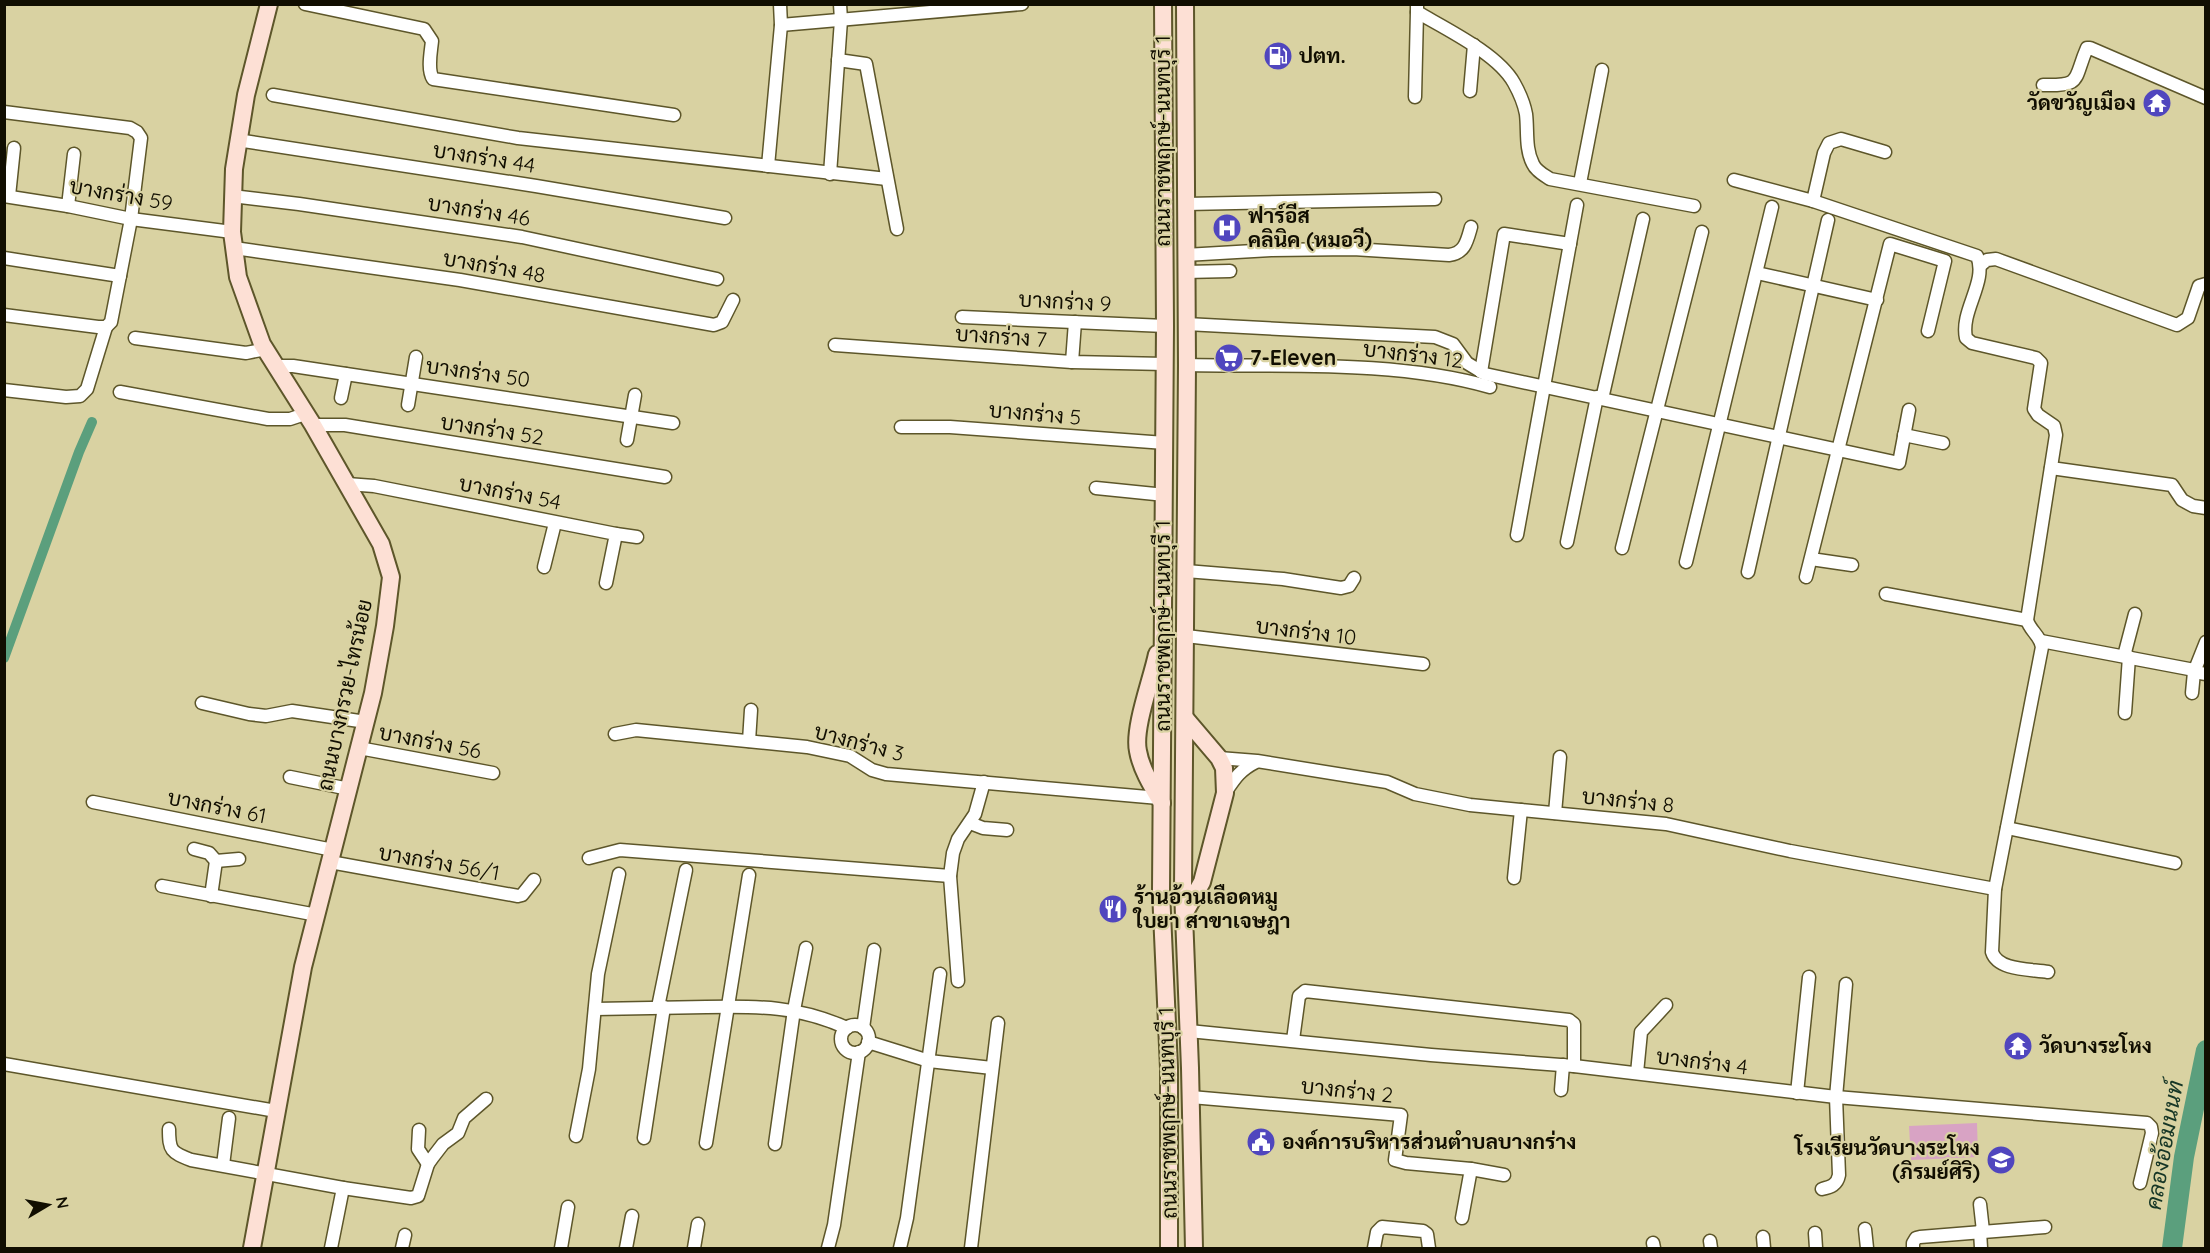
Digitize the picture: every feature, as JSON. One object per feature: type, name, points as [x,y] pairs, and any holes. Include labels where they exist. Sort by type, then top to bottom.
[{"type":"main road","name":"ถนนบางกรวย-ไทรน้อย","points":[[252,1248],[294,1010],[373,693],[391,577],[381,544],[266,348],[243,296],[238,277],[233,240],[232,196],[237,140],[269,4]]},
{"type":"main road","name":"ถนนราชพฤกษ์-นนทบุรี 1","points":[[1163,4],[1165,495],[1161,891],[1169,1068],[1169,1248]]},
{"type":"main road","name":"ถนนราชพฤกษ์-นนทบุรี 1","points":[[1185,4],[1187,365],[1184,914],[1194,1248]]},
{"type":"main road","points":[[1161,801],[1148,778],[1138,751],[1138,731],[1164,621]]},
{"type":"main road","points":[[1184,914],[1206,870],[1225,793],[1224,768],[1219,758],[1185,718]]},
{"type":"street","points":[[305,4],[424,29],[432,41],[430,75],[433,78],[674,115]]},
{"type":"street","points":[[768,166],[781,25],[780,4]]},
{"type":"street","points":[[830,174],[841,20],[840,4]]},
{"type":"street","points":[[781,25],[841,20],[891,10],[1022,4]]},
{"type":"street","points":[[1417,8],[1474,45],[1506,72],[1514,82],[1526,114],[1528,146],[1533,165],[1541,173],[1550,179],[1694,206]]},
{"type":"street","points":[[1414,97],[1417,8]]},
{"type":"street","points":[[1470,91],[1474,45]]},
{"type":"street","points":[[2043,85],[2063,86],[2076,80],[2087,48],[2090,48],[2205,98]]},
{"type":"street","points":[[838,60],[866,64],[897,229]]},
{"type":"street","points":[[1581,183],[1602,70]]},
{"type":"street","points":[[273,95],[518,138],[887,179]]},
{"type":"street","points":[[4,112],[130,128],[141,138],[131,219],[114,312],[111,322],[106,327],[87,389],[80,396],[66,397],[4,390]]},
{"type":"street","points":[[1813,201],[1824,153],[1829,143],[1841,139],[1885,152]]},
{"type":"street","name":"บางกร่าง 44","points":[[237,140],[725,218]]},
{"type":"street","points":[[7,196],[14,148]]},
{"type":"street","points":[[68,206],[74,154]]},
{"type":"street","points":[[1734,180],[1813,201],[1977,256],[1981,265]]},
{"type":"street","name":"บางกร่าง 59","points":[[7,196],[68,206],[233,240]]},
{"type":"street","name":"บางกร่าง 46","points":[[232,196],[310,205],[522,237],[717,279]]},
{"type":"street","points":[[1186,204],[1435,199]]},
{"type":"street","points":[[1517,535],[1577,205]]},
{"type":"street","points":[[1686,562],[1772,207]]},
{"type":"street","points":[[1567,542],[1599,398],[1643,219]]},
{"type":"street","points":[[1748,572],[1828,220]]},
{"type":"street","points":[[1185,263],[1271,250],[1353,249],[1449,255],[1461,251],[1472,227]]},
{"type":"street","points":[[1622,548],[1702,232]]},
{"type":"street","points":[[1481,372],[1504,234],[1570,244]]},
{"type":"street","name":"บางกร่าง 48","points":[[233,240],[714,325],[722,322],[733,300]]},
{"type":"street","points":[[1806,577],[1890,244],[1946,261],[1928,331]]},
{"type":"street","points":[[4,258],[120,276]]},
{"type":"street","points":[[2200,673],[2041,640],[2029,628],[2028,620],[2056,435],[2054,426],[2038,415],[2034,409],[2041,363],[2036,358],[1972,343],[1966,338],[1964,331],[1981,265],[1987,260],[1996,259],[2177,325],[2188,318],[2199,286],[2205,284]]},
{"type":"street","points":[[1185,263],[1230,271]]},
{"type":"street","points":[[1756,273],[1877,300]]},
{"type":"street","points":[[4,315],[106,327]]},
{"type":"street","name":"บางกร่าง 9","points":[[962,317],[1165,326]]},
{"type":"street","points":[[1072,362],[1075,322]]},
{"type":"street","points":[[1186,324],[1435,337],[1453,344],[1467,363],[1481,372],[1899,463],[1909,410]]},
{"type":"street","points":[[135,338],[246,353],[266,348]]},
{"type":"street","name":"บางกร่าง 7","points":[[835,345],[1072,362],[1165,364]]},
{"type":"street","points":[[408,405],[416,357]]},
{"type":"street","name":"บางกร่าง 12","points":[[1187,365],[1352,367],[1431,375],[1490,387]]},
{"type":"street","name":"บางกร่าง 50","points":[[276,366],[293,366],[673,423]]},
{"type":"street","points":[[341,398],[346,374]]},
{"type":"street","name":"บางกร่าง 52","points":[[120,392],[268,419],[309,419],[665,477]]},
{"type":"street","points":[[627,440],[635,394]]},
{"type":"street","name":"บางกร่าง 5","points":[[901,427],[950,427],[1165,443]]},
{"type":"street","points":[[1904,435],[1943,442]]},
{"type":"street","points":[[2051,468],[2172,485],[2182,500],[2193,506],[2205,508]]},
{"type":"street","name":"บางกร่าง 54","points":[[347,484],[374,486],[555,523],[638,537]]},
{"type":"street","points":[[1096,488],[1165,495]]},
{"type":"street","points":[[544,567],[555,523]]},
{"type":"street","points":[[606,583],[616,534]]},
{"type":"street","points":[[1811,559],[1852,565]]},
{"type":"street","points":[[1186,571],[1283,579],[1341,588],[1349,586],[1354,578]]},
{"type":"street","points":[[1886,594],[2028,620]]},
{"type":"street","points":[[2125,713],[2127,657],[2135,614]]},
{"type":"street","name":"บางกร่าง 10","points":[[1185,636],[1423,664]]},
{"type":"street","points":[[2041,640],[2042,646],[1995,889],[1993,957],[2004,966],[2048,972]]},
{"type":"street","points":[[2192,693],[2200,673],[2205,642]]},
{"type":"street","points":[[202,703],[266,716],[292,711],[366,722]]},
{"type":"street","points":[[749,741],[750,710]]},
{"type":"street","name":"บางกร่าง 3","points":[[615,734],[636,730],[749,741],[840,753],[856,759],[872,770],[886,774],[1130,796],[1161,801]]},
{"type":"street","name":"บางกร่าง 56","points":[[359,748],[493,773]]},
{"type":"street","points":[[1555,813],[1560,757]]},
{"type":"street","name":"บางกร่าง 8","points":[[1219,758],[1257,761],[1387,783],[1415,794],[1445,801],[1666,824],[1713,832],[1790,851],[1995,889]]},
{"type":"street","points":[[1225,793],[1243,768],[1257,761]]},
{"type":"street","points":[[290,777],[349,789]]},
{"type":"street","points":[[1130,796],[1139,792],[1148,778]]},
{"type":"street","points":[[958,981],[950,876],[953,853],[958,839],[975,814],[984,782]]},
{"type":"street","name":"บางกร่าง 61","points":[[93,802],[332,856]]},
{"type":"street","points":[[1514,878],[1521,810]]},
{"type":"street","points":[[970,823],[983,828],[1007,830]]},
{"type":"street","points":[[2007,828],[2175,863]]},
{"type":"street","points":[[194,849],[212,854],[216,861],[211,896]]},
{"type":"street","points":[[589,858],[620,850],[950,876]]},
{"type":"street","name":"บางกร่าง 56/1","points":[[332,856],[518,896],[522,896],[534,880]]},
{"type":"street","points":[[216,861],[239,859]]},
{"type":"street","points":[[644,1138],[661,1007],[686,870]]},
{"type":"street","points":[[576,1136],[589,1069],[598,974],[619,874]]},
{"type":"street","points":[[706,1143],[749,875]]},
{"type":"street","points":[[162,886],[317,915]]},
{"type":"street","points":[[775,1144],[794,1010],[806,948]]},
{"type":"street","points":[[863,1028],[874,950]]},
{"type":"street","points":[[900,1248],[907,1218],[940,974]]},
{"type":"street","points":[[1797,1093],[1809,977]]},
{"type":"street","points":[[1822,1189],[1836,1183],[1839,1175],[1836,1097],[1846,984]]},
{"type":"street","points":[[1293,1040],[1299,996],[1305,991],[1569,1020],[1574,1024],[1568,1065],[1561,1090]]},
{"type":"street","points":[[1637,1073],[1641,1032],[1666,1005]]},
{"type":"street","points":[[595,1009],[729,1007],[794,1010],[827,1019],[847,1028]]},
{"type":"street","points":[[971,1248],[998,1023]]},
{"type":"street","points":[[852,1025],[863,1028],[869,1037],[863,1050],[859,1052],[847,1050],[843,1045],[841,1039],[847,1028],[852,1025]]},
{"type":"street","name":"บางกร่าง 4","points":[[1189,1030],[1431,1055],[1568,1065],[1836,1097],[2147,1123],[2152,1133],[2140,1183]]},
{"type":"street","points":[[868,1042],[929,1061],[992,1068]]},
{"type":"street","points":[[828,1248],[834,1225],[859,1052]]},
{"type":"street","points":[[4,1064],[276,1111]]},
{"type":"street","name":"บางกร่าง 2","points":[[1191,1097],[1401,1115],[1395,1160],[1471,1169]]},
{"type":"street","points":[[169,1130],[169,1143],[175,1154],[191,1160],[389,1196],[415,1197],[422,1190],[428,1164],[444,1144],[458,1133],[464,1118],[486,1099]]},
{"type":"street","points":[[223,1165],[229,1118]]},
{"type":"street","points":[[419,1130],[418,1149],[428,1164]]},
{"type":"street","points":[[1462,1218],[1471,1169],[1504,1174]]},
{"type":"street","points":[[331,1248],[343,1188]]},
{"type":"street","points":[[1980,1204],[1981,1248]]},
{"type":"street","points":[[561,1248],[568,1207]]},
{"type":"street","points":[[626,1248],[632,1216]]},
{"type":"street","points":[[694,1248],[698,1224]]},
{"type":"street","points":[[1374,1248],[1377,1232],[1382,1227],[1423,1231],[1427,1234],[1429,1248]]},
{"type":"street","points":[[1913,1248],[1913,1243],[1920,1237],[2045,1227]]},
{"type":"street","points":[[1865,1229],[1867,1248]]},
{"type":"street","points":[[1815,1233],[1816,1248]]},
{"type":"street","points":[[402,1248],[405,1235]]},
{"type":"shaded area","points":[[1977,1123],[1978,1157],[1911,1160],[1909,1126]]},
{"type":"waterway","points":[[4,658],[92,422]]},
{"type":"waterway","name":"คลองอ้อมนนท์","points":[[2172,1248],[2184,1157],[2206,1050]]},
{"type":"place","name":"ปตท.","points":[[1278,56]]},
{"type":"place","name":"วัดขวัญเมือง","points":[[2157,103]]},
{"type":"place","name":"ฟาร์อีส คลินิค (หมอวี)","points":[[1227,228]]},
{"type":"place","name":"7-Eleven","points":[[1229,358]]},
{"type":"place","name":"ร้านอ้วนเลือดหมู ใบยา สาขาเจษฎา","points":[[1113,909]]},
{"type":"place","name":"วัดบางระโหง","points":[[2018,1046]]},
{"type":"place","name":"องค์การบริหารส่วนตำบลบางกร่าง","points":[[1261,1142]]},
{"type":"place","name":"โรงเรียนวัดบางระโหง (ภิรมย์ศิริ)","points":[[2001,1160]]}]
